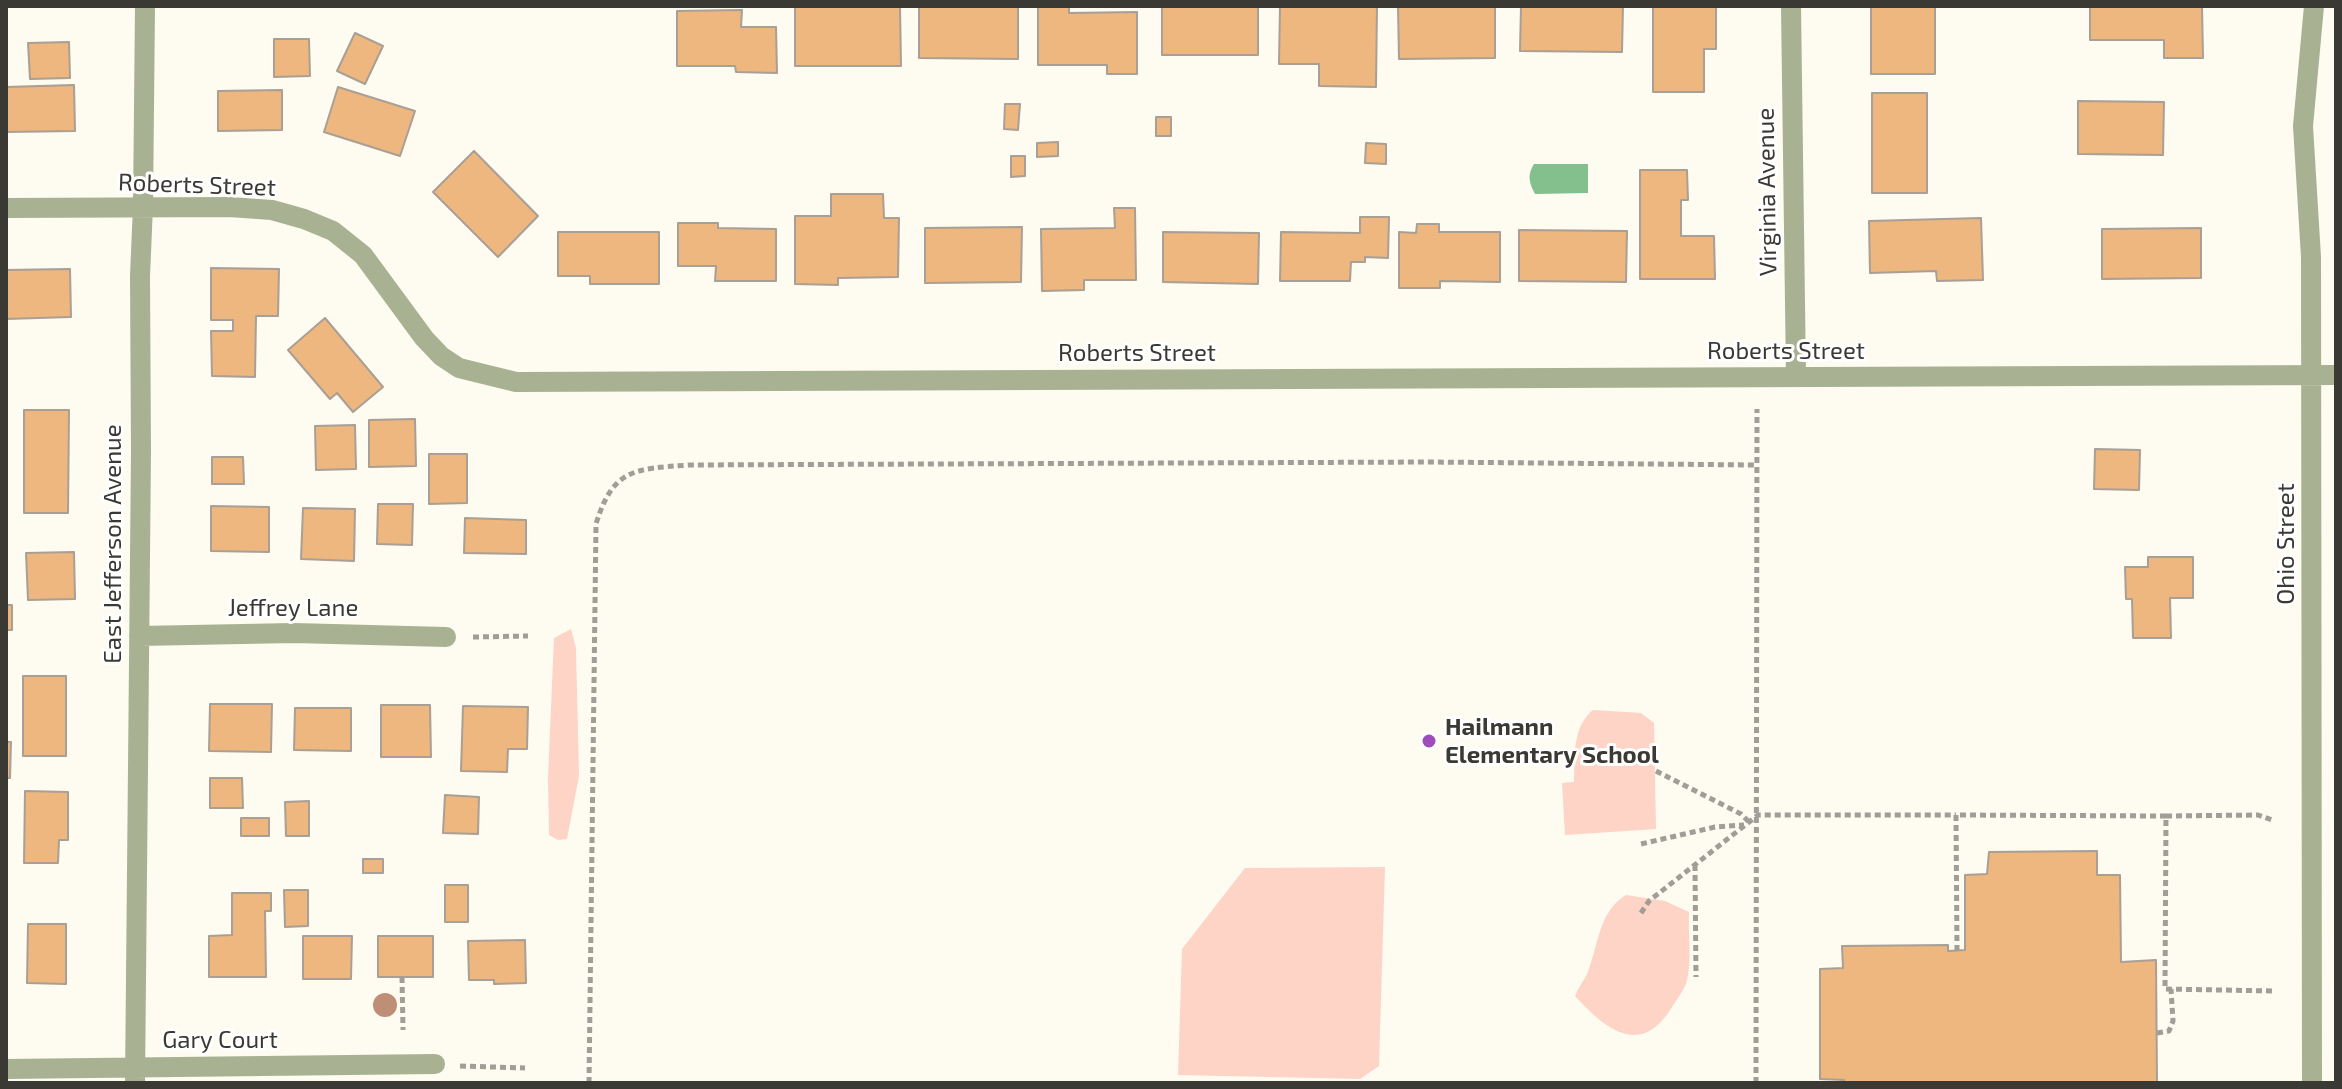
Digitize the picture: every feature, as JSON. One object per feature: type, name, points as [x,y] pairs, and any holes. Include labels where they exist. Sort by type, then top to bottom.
[{"type":"street","name":"East Jefferson Avenue","points":[[135,1075],[140,276],[145,6]]},
{"type":"street","name":"Virginia Avenue","points":[[1791,6],[1796,377]]},
{"type":"street","name":"Ohio Street","points":[[2312,1083],[2311,257],[2303,126],[2314,6]]},
{"type":"street","name":"Roberts Street","points":[[6,208],[143,206],[272,210],[304,219],[333,231],[363,255],[424,338],[441,356],[459,368],[516,382],[2336,375]]},
{"type":"street","name":"Jeffrey Lane","points":[[139,636],[294,633],[446,637]]},
{"type":"street","name":"Gary Court","points":[[6,1069],[135,1075],[435,1064]]},
{"type":"path","points":[[1756,1083],[1757,409]]},
{"type":"path","points":[[589,1083],[596,524],[605,497],[624,476],[647,468],[689,465],[1430,462],[1757,465]]},
{"type":"path","points":[[487,637],[528,636]]},
{"type":"path","points":[[1656,771],[1741,814],[1747,823]]},
{"type":"path","points":[[1641,913],[1649,901],[1758,815],[2258,815],[2275,821]]},
{"type":"path","points":[[1956,815],[1957,951]]},
{"type":"path","points":[[2166,816],[2165,989],[2275,991]]},
{"type":"path","points":[[1641,844],[1747,823]]},
{"type":"path","points":[[1695,864],[1696,977]]},
{"type":"path","points":[[402,977],[403,1030]]},
{"type":"path","points":[[2157,1033],[2169,1031],[2173,1021],[2171,989]]},
{"type":"path","points":[[435,1064],[525,1068]]},
{"type":"shaded area","points":[[1534,164],[1588,164],[1588,193],[1535,194],[1530,179]]},
{"type":"shaded area","points":[[571,629],[576,648],[579,776],[567,839],[558,840],[549,835],[548,777],[554,638]]},
{"type":"shaded area","points":[[1593,710],[1641,713],[1654,723],[1656,829],[1565,835],[1562,783],[1574,782],[1578,733]]},
{"type":"shaded area","points":[[1385,867],[1379,1066],[1360,1079],[1178,1075],[1182,949],[1245,868]]},
{"type":"shaded area","points":[[1626,895],[1665,901],[1689,912],[1689,964],[1685,987],[1660,1023],[1648,1032],[1636,1035],[1611,1028],[1575,996],[1587,974],[1600,930],[1610,910]]},
{"type":"building","points":[[795,6],[900,6],[901,66],[795,66]]},
{"type":"building","points":[[919,6],[1018,6],[1018,59],[919,58]]},
{"type":"building","points":[[1038,6],[1069,6],[1069,13],[1137,12],[1137,74],[1107,74],[1107,65],[1038,65]]},
{"type":"building","points":[[1162,6],[1258,6],[1258,55],[1162,55]]},
{"type":"building","points":[[1280,6],[1377,6],[1376,87],[1319,86],[1319,64],[1279,64]]},
{"type":"building","points":[[1398,6],[1495,6],[1495,58],[1399,59]]},
{"type":"building","points":[[1521,6],[1623,6],[1622,52],[1520,51]]},
{"type":"building","points":[[1653,6],[1716,6],[1716,49],[1704,49],[1704,92],[1653,92]]},
{"type":"building","points":[[1871,6],[1935,6],[1935,74],[1871,74]]},
{"type":"building","points":[[2090,6],[2202,6],[2203,58],[2164,58],[2164,40],[2090,40]]},
{"type":"building","points":[[742,10],[741,27],[776,27],[777,73],[736,72],[735,66],[677,66],[677,11]]},
{"type":"building","points":[[355,33],[383,46],[365,84],[337,71]]},
{"type":"building","points":[[274,39],[309,39],[310,76],[274,77]]},
{"type":"building","points":[[69,42],[70,78],[30,79],[28,43]]},
{"type":"building","points":[[74,85],[75,131],[6,132],[6,87]]},
{"type":"building","points":[[338,87],[415,111],[400,156],[324,132]]},
{"type":"building","points":[[282,90],[282,130],[218,131],[218,91]]},
{"type":"building","points":[[1872,93],[1927,93],[1927,193],[1872,193]]},
{"type":"building","points":[[2078,101],[2164,102],[2163,155],[2078,154]]},
{"type":"building","points":[[1005,104],[1020,104],[1018,130],[1004,129]]},
{"type":"building","points":[[1156,117],[1171,117],[1171,136],[1156,136]]},
{"type":"building","points":[[1058,142],[1058,156],[1037,157],[1037,143]]},
{"type":"building","points":[[1366,143],[1386,144],[1386,164],[1365,163]]},
{"type":"building","points":[[474,151],[538,216],[498,257],[433,192]]},
{"type":"building","points":[[1011,156],[1025,156],[1025,176],[1011,177]]},
{"type":"building","points":[[1640,170],[1687,170],[1688,200],[1681,200],[1681,236],[1714,236],[1715,279],[1640,279]]},
{"type":"building","points":[[831,194],[883,194],[884,218],[899,218],[898,277],[838,278],[838,285],[795,284],[795,216],[831,216]]},
{"type":"building","points":[[1114,208],[1135,208],[1136,280],[1084,280],[1084,290],[1042,291],[1041,229],[1115,228]]},
{"type":"building","points":[[1360,217],[1389,217],[1388,258],[1365,257],[1365,262],[1351,262],[1350,281],[1280,281],[1281,232],[1360,233]]},
{"type":"building","points":[[1981,218],[1983,280],[1937,281],[1936,271],[1870,273],[1869,221]]},
{"type":"building","points":[[678,223],[718,223],[718,228],[776,229],[776,281],[715,281],[716,266],[678,266]]},
{"type":"building","points":[[1417,224],[1439,224],[1439,232],[1500,232],[1500,282],[1440,281],[1440,288],[1399,288],[1399,232],[1416,233]]},
{"type":"building","points":[[1022,227],[1021,282],[925,283],[925,228]]},
{"type":"building","points":[[2201,228],[2201,278],[2102,279],[2102,229]]},
{"type":"building","points":[[1519,230],[1627,231],[1626,282],[1519,281]]},
{"type":"building","points":[[558,232],[659,232],[659,284],[590,284],[590,276],[558,276]]},
{"type":"building","points":[[1163,232],[1259,233],[1258,284],[1163,282]]},
{"type":"building","points":[[211,268],[279,269],[278,316],[256,316],[255,377],[212,376],[211,331],[233,331],[233,320],[211,320]]},
{"type":"building","points":[[70,269],[71,317],[6,319],[6,270]]},
{"type":"building","points":[[325,318],[383,387],[353,412],[337,393],[330,399],[288,350]]},
{"type":"building","points":[[24,410],[69,410],[68,513],[24,513]]},
{"type":"building","points":[[415,419],[416,466],[369,467],[369,420]]},
{"type":"building","points":[[355,425],[356,469],[316,470],[315,426]]},
{"type":"building","points":[[2095,449],[2140,450],[2139,490],[2094,489]]},
{"type":"building","points":[[429,454],[467,454],[467,503],[429,504]]},
{"type":"building","points":[[212,457],[243,457],[244,484],[212,484]]},
{"type":"building","points":[[378,504],[413,504],[412,545],[377,544]]},
{"type":"building","points":[[211,506],[269,507],[269,552],[211,551]]},
{"type":"building","points":[[303,508],[355,509],[354,561],[301,559]]},
{"type":"building","points":[[465,518],[526,520],[526,554],[464,553]]},
{"type":"building","points":[[74,552],[75,599],[28,600],[26,553]]},
{"type":"building","points":[[2148,557],[2193,557],[2193,598],[2170,598],[2171,638],[2133,638],[2132,599],[2126,599],[2125,567],[2148,567]]},
{"type":"building","points":[[6,605],[12,605],[12,630],[6,630]]},
{"type":"building","points":[[23,676],[66,676],[66,756],[23,756]]},
{"type":"building","points":[[210,704],[272,704],[271,752],[209,751]]},
{"type":"building","points":[[381,705],[430,705],[431,757],[381,757]]},
{"type":"building","points":[[463,706],[528,707],[527,749],[508,749],[507,772],[461,771]]},
{"type":"building","points":[[295,708],[351,708],[351,751],[294,750]]},
{"type":"building","points":[[6,742],[11,742],[10,778],[6,778]]},
{"type":"building","points":[[210,778],[242,778],[243,808],[210,808]]},
{"type":"building","points":[[25,791],[68,792],[68,840],[59,840],[58,863],[24,863]]},
{"type":"building","points":[[445,795],[479,797],[478,834],[443,833]]},
{"type":"building","points":[[309,801],[309,836],[286,836],[285,802]]},
{"type":"building","points":[[241,818],[269,818],[269,836],[241,836]]},
{"type":"building","points":[[2097,851],[2097,875],[2120,875],[2121,962],[2156,960],[2157,1083],[1844,1083],[1844,1080],[1820,1079],[1820,969],[1843,968],[1842,946],[1948,945],[1948,951],[1965,950],[1965,875],[1987,874],[1989,852]]},
{"type":"building","points":[[363,859],[383,859],[383,873],[363,873]]},
{"type":"building","points":[[445,885],[468,885],[468,922],[445,922]]},
{"type":"building","points":[[284,890],[308,890],[308,926],[285,927]]},
{"type":"building","points":[[232,893],[271,893],[271,911],[265,911],[266,977],[209,977],[209,936],[232,935]]},
{"type":"building","points":[[28,924],[66,924],[66,984],[27,983]]},
{"type":"building","points":[[303,936],[352,936],[351,979],[303,979]]},
{"type":"building","points":[[378,936],[433,936],[433,977],[378,977]]},
{"type":"building","points":[[525,940],[526,983],[494,984],[494,980],[469,980],[468,941]]},
{"type":"place","name":"Hailmann Elementary School","points":[[1429,741]]}]
